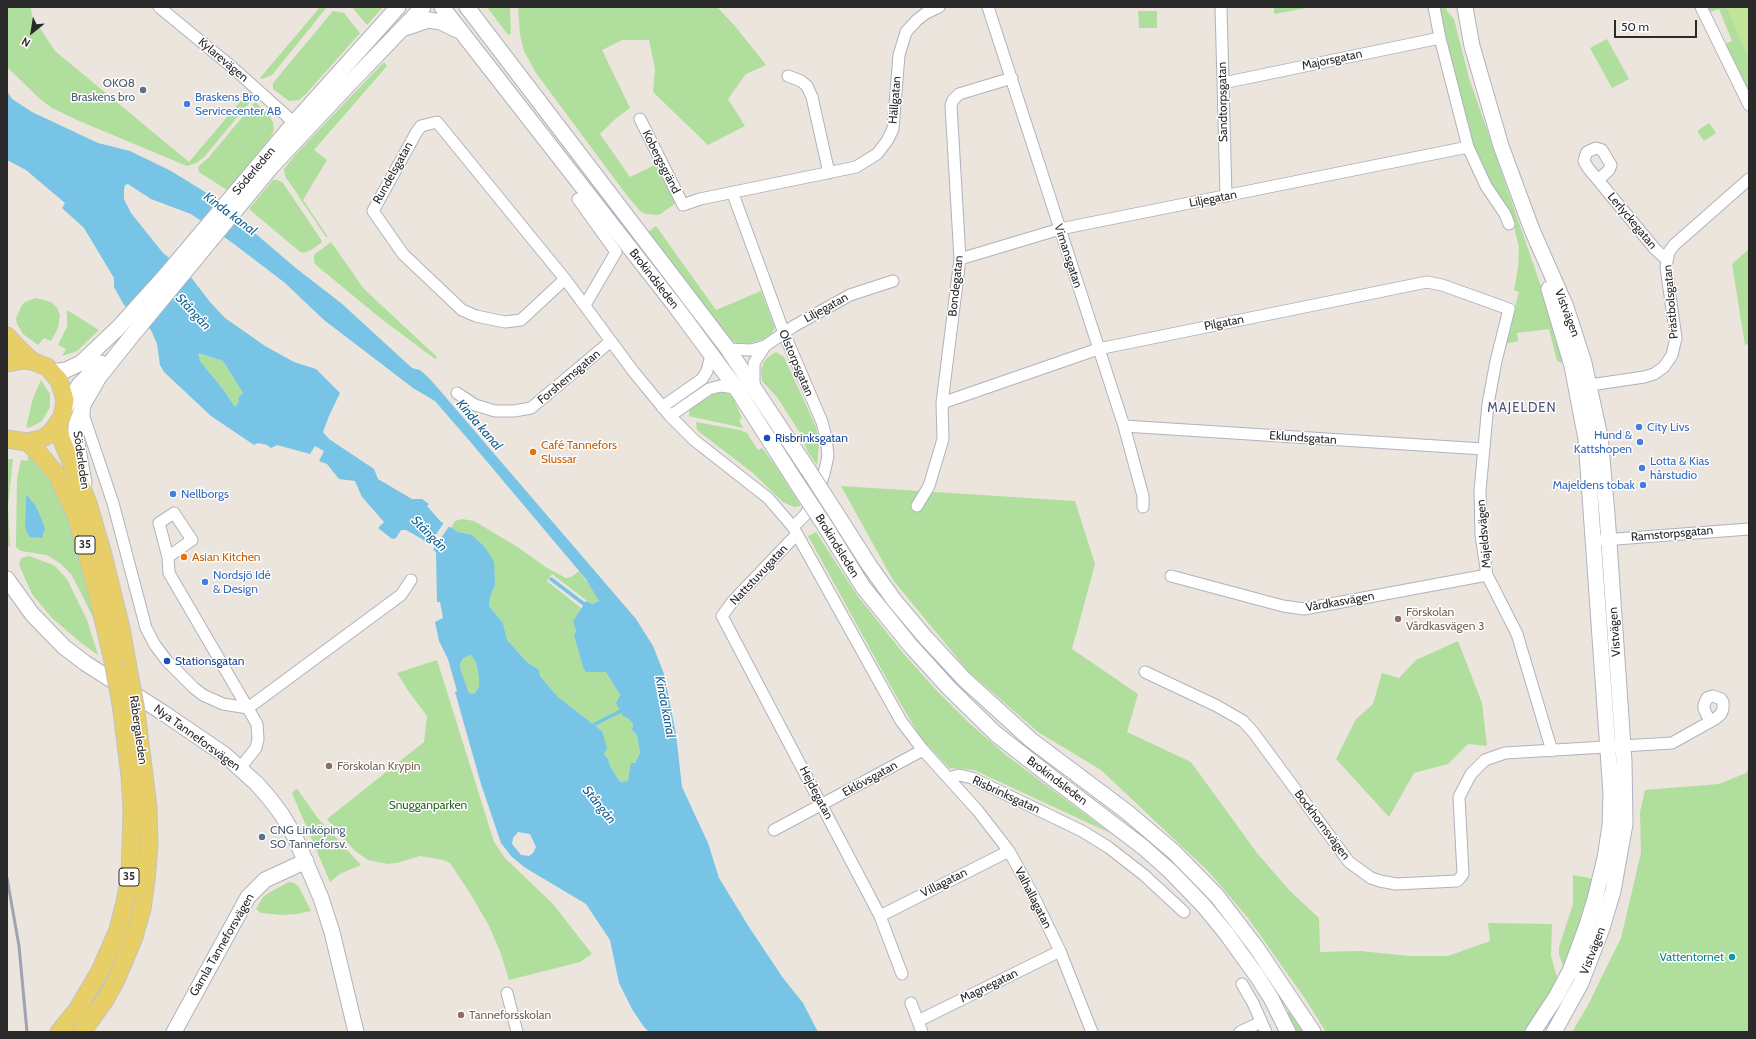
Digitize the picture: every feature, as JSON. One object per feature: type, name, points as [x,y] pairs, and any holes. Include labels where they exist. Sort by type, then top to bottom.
[{"type":"main road","name":"Söderleden","points":[[299,127],[423,7]]},
{"type":"main road","name":"Brokindsleden","points":[[442,7],[671,301],[736,388],[863,587],[910,645],[948,688],[996,734],[1143,847],[1170,871],[1203,905],[1226,933],[1271,998],[1288,1032]]},
{"type":"main road","name":"Brokindsleden","points":[[467,7],[728,349],[869,565],[894,600],[964,680],[1031,740],[1139,822],[1174,852],[1217,896],[1256,947],[1313,1032]]},
{"type":"main road","points":[[476,7],[482,26]]},
{"type":"main road","name":"Vistvägen","points":[[1465,7],[1472,46],[1487,102],[1501,146],[1532,230],[1566,307],[1583,386],[1600,438],[1601,540],[1616,747],[1610,826],[1605,858],[1595,899],[1570,971],[1556,997],[1533,1032]]},
{"type":"main road","name":"Söderleden","points":[[61,417],[79,385],[299,127],[394,9]]},
{"type":"main road","points":[[400,30],[429,20],[441,22],[461,32]]},
{"type":"main road","name":"Söderleden","points":[[52,372],[66,370],[80,363],[124,333]]},
{"type":"main road","name":"Söderleden","points":[[88,503],[76,438],[76,426],[84,403],[124,333]]},
{"type":"main road","name":"35","points":[[7,336],[32,361]]},
{"type":"main road","name":"35","points":[[7,363],[16,360],[32,361],[47,367],[59,380],[65,400],[61,417],[53,430],[41,439],[14,442]]},
{"type":"main road","name":"Råbergaleden","points":[[59,1032],[77,1010],[100,971],[118,930],[130,876],[132,809],[128,707],[129,673],[112,590],[88,503],[61,438],[61,417]]},
{"type":"main road","name":"Råbergaleden","points":[[14,442],[42,456],[57,475],[76,515],[96,588],[113,661],[128,707],[148,807],[149,846],[142,909],[134,937],[116,980],[105,1000],[82,1032]]},
{"type":"main road","name":"Nya Tanneforsvägen","points":[[7,579],[32,614],[64,647],[85,663],[209,744],[240,768],[257,784],[282,815],[306,861],[321,898],[332,932],[356,1032]]},
{"type":"main road","name":"Vistvägen","points":[[1554,1032],[1583,977],[1602,928],[1613,891],[1625,824],[1626,786],[1616,747]]},
{"type":"main road","name":"Gamla Tanneforsvägen","points":[[174,1032],[248,897],[265,880],[306,861]]},
{"type":"street","name":"Kylarevägen","points":[[159,7],[232,67],[299,127]]},
{"type":"street","name":"Hällgatan","points":[[683,205],[700,200],[856,167],[876,154],[887,142],[893,129],[900,47],[906,32],[923,10],[939,7]]},
{"type":"street","name":"Vimansgatan","points":[[988,7],[1124,426],[1143,496],[1143,507]]},
{"type":"street","name":"Sandtorpsgatan","points":[[1221,7],[1226,196]]},
{"type":"street","points":[[1434,7],[1440,38],[1468,147],[1483,181],[1505,214],[1509,224]]},
{"type":"street","points":[[1701,7],[1749,105]]},
{"type":"street","name":"Majorsgatan","points":[[1223,82],[1440,38]]},
{"type":"street","points":[[788,76],[801,80],[807,86],[812,97],[829,173]]},
{"type":"street","name":"Bondegatan","points":[[917,506],[929,486],[943,439],[942,403],[960,259],[951,105],[952,100],[960,94],[1012,78]]},
{"type":"street","name":"Kobergsgränd","points":[[640,119],[683,205]]},
{"type":"street","name":"Rundelsgatan","points":[[565,279],[521,320],[505,322],[476,316],[462,310],[398,249],[373,211],[421,126],[437,122],[565,279],[585,305]]},
{"type":"street","name":"Liljegatan","points":[[960,259],[1060,229],[1468,147]]},
{"type":"street","name":"Prästbolsgatan","points":[[1583,386],[1644,377],[1654,374],[1664,367],[1669,360],[1676,338],[1666,268],[1669,252],[1674,244],[1749,179]]},
{"type":"street","name":"Lerlyckegatan","points":[[1598,180],[1655,249],[1667,260]]},
{"type":"street","name":"Olstorpsgatan","points":[[732,194],[784,334],[822,422],[826,437],[828,456],[824,474],[816,497],[795,530]]},
{"type":"street","points":[[578,199],[616,252],[585,305],[611,341],[670,416],[694,440],[768,498],[795,530],[883,692],[901,721],[923,750],[950,778]]},
{"type":"street","name":"Liljegatan","points":[[728,349],[751,350],[765,346],[850,294],[893,281]]},
{"type":"street","name":"Pilgatan","points":[[942,403],[1098,349],[1122,343],[1427,282],[1442,285],[1509,309]]},
{"type":"street","name":"Majeldsvägen","points":[[1509,309],[1494,368],[1488,404],[1483,449],[1480,511],[1481,535],[1487,575],[1517,634],[1552,750]]},
{"type":"street","name":"Forshemsgatan","points":[[457,393],[475,405],[495,411],[514,411],[531,408],[611,341]]},
{"type":"street","name":"Liljegatan","points":[[754,387],[754,363],[765,346]]},
{"type":"street","points":[[662,407],[702,379],[707,372],[711,355]]},
{"type":"street","points":[[670,416],[709,389],[720,386],[736,388]]},
{"type":"street","points":[[84,403],[84,417],[113,503],[146,628],[150,638],[167,661],[203,695],[223,704],[248,708],[401,595],[411,580]]},
{"type":"street","name":"Eklundsgatan","points":[[1124,426],[1483,449]]},
{"type":"street","name":"Ramstorpsgatan","points":[[1601,540],[1749,529]]},
{"type":"street","name":"Nattstuvugatan","points":[[722,616],[733,601],[795,530]]},
{"type":"street","points":[[168,557],[169,573],[257,724],[258,739],[254,752],[240,768]]},
{"type":"street","name":"Vårdkasvägen","points":[[1171,576],[1283,606],[1304,610],[1487,575]]},
{"type":"street","name":"Hejdegatan","points":[[722,616],[880,916],[902,974]]},
{"type":"street","name":"Bockhornsvägen","points":[[1145,672],[1218,706],[1243,721],[1253,732],[1342,854],[1356,868],[1365,874],[1388,883],[1410,884],[1457,880],[1460,878],[1463,874],[1459,797],[1470,774],[1481,763],[1495,756],[1505,753],[1672,743],[1710,722]]},
{"type":"street","name":"Eklövsgatan","points":[[774,830],[923,750]]},
{"type":"street","name":"Risbrinksgatan","points":[[950,778],[959,775],[972,778],[1082,831],[1108,847],[1144,875],[1184,912]]},
{"type":"street","name":"Valhallagatan","points":[[950,778],[1009,851],[1032,893],[1060,951],[1092,1032]]},
{"type":"street","name":"Villagatan","points":[[880,916],[1009,851]]},
{"type":"street","name":"Magnegatan","points":[[918,1021],[1060,951]]},
{"type":"street","points":[[1242,984],[1266,1032]]},
{"type":"street","points":[[507,993],[517,1032]]},
{"type":"street","points":[[911,1003],[922,1032]]},
{"type":"street","points":[[1240,1032],[1261,1022]]},
{"type":"green space","points":[[7,7],[31,7],[32,16],[55,51],[189,162],[250,90],[255,96],[204,157],[196,163],[187,166],[77,120],[52,108],[40,99],[7,67]]},
{"type":"green space","points":[[320,7],[327,7],[272,75],[262,79],[260,78]]},
{"type":"green space","points":[[352,7],[383,7],[367,25]]},
{"type":"green space","points":[[487,7],[510,7],[511,34],[508,35]]},
{"type":"green space","points":[[518,7],[717,7],[735,26],[766,65],[746,74],[728,99],[745,126],[708,145],[653,92],[655,69],[649,40],[622,40],[602,50],[630,108],[614,120],[600,134],[630,177],[655,165],[676,203],[659,215],[646,214],[640,211],[536,73],[524,51],[520,35]]},
{"type":"green space","points":[[1274,7],[1312,7],[1274,14]]},
{"type":"green space","points":[[1439,7],[1446,7],[1447,11],[1454,19],[1469,78],[1544,295],[1564,364],[1557,361],[1549,329],[1517,333],[1518,341],[1505,344],[1519,292],[1514,290],[1518,268],[1519,247],[1512,219],[1478,160],[1468,128]]},
{"type":"green space","points":[[1707,7],[1749,7],[1749,93],[1723,45],[1732,41],[1719,9],[1710,12]]},
{"type":"green space","points":[[1726,7],[1749,7],[1749,60]]},
{"type":"green space","points":[[333,11],[344,13],[360,33],[306,94],[299,100],[289,101],[273,89],[273,83]]},
{"type":"green space","points":[[1138,11],[1157,11],[1157,28],[1139,28]]},
{"type":"green space","points":[[1607,39],[1629,79],[1612,88],[1590,48]]},
{"type":"green space","points":[[384,62],[387,66],[314,150],[327,160],[303,200],[328,237],[326,237],[285,176],[284,169],[295,155]]},
{"type":"green space","points":[[255,102],[269,115],[273,122],[274,130],[270,138],[227,190],[199,172],[198,167],[209,157]]},
{"type":"green space","points":[[1709,123],[1716,133],[1704,141],[1697,131]]},
{"type":"green space","points":[[273,180],[278,180],[283,183],[322,241],[311,250],[303,253],[299,251],[249,209]]},
{"type":"green space","points":[[656,226],[716,310],[761,291],[775,328],[771,334],[764,339],[751,343],[739,344],[728,339],[647,233]]},
{"type":"green space","points":[[331,242],[364,289],[437,357],[435,359],[379,317],[316,265],[314,262],[314,255]]},
{"type":"green space","points":[[1749,249],[1749,344],[1745,345],[1732,264]]},
{"type":"green space","points":[[36,298],[51,302],[57,308],[60,315],[58,328],[51,341],[44,338],[38,345],[23,334],[17,324],[16,318],[25,302]]},
{"type":"green space","points":[[67,310],[99,330],[77,351],[62,356],[66,349],[58,345],[67,327]]},
{"type":"green space","points":[[776,352],[784,357],[816,427],[819,444],[817,465],[808,452],[800,433],[777,397],[762,381],[761,369],[764,362]]},
{"type":"green space","points":[[197,353],[223,361],[243,393],[238,398],[239,401],[234,408],[222,388],[200,361]]},
{"type":"green space","points":[[41,380],[50,394],[50,407],[42,421],[26,428],[33,398]]},
{"type":"green space","points":[[723,391],[732,396],[742,418],[739,420],[743,428],[689,416],[690,408],[708,393]]},
{"type":"green space","points":[[696,422],[740,430],[747,433],[758,450],[762,448],[775,465],[801,506],[794,507],[783,502],[753,473],[697,430]]},
{"type":"green space","points":[[29,455],[54,484],[70,522],[99,630],[71,574],[61,564],[47,555],[21,551],[16,547],[17,479],[21,460],[27,461]],"holes":[[[26,494],[36,506],[38,511],[30,537],[25,526]]]},
{"type":"green space","points":[[7,459],[13,459],[8,507],[9,547],[7,543]]},
{"type":"green space","points":[[841,486],[1075,501],[1095,564],[1072,649],[1138,694],[1127,732],[1191,762],[1257,853],[1290,891],[1319,918],[1320,952],[1360,951],[1409,956],[1448,956],[1490,941],[1488,923],[1552,924],[1551,956],[1557,977],[1550,993],[1524,1032],[1326,1032],[1306,1000],[1248,918],[1209,872],[1101,770],[1038,732],[968,671],[893,580]]},
{"type":"green space","points":[[462,519],[474,521],[516,546],[547,568],[566,578],[571,577],[579,571],[599,599],[599,601],[591,604],[552,574],[547,581],[581,608],[574,621],[576,631],[574,635],[583,667],[591,672],[606,672],[620,695],[618,699],[633,724],[632,730],[637,735],[640,753],[630,773],[628,781],[620,782],[611,768],[608,759],[604,754],[602,731],[558,697],[540,676],[539,670],[527,662],[507,640],[503,623],[489,606],[490,597],[495,585],[487,552],[484,546],[472,535],[458,532],[451,528],[455,521]]},
{"type":"green space","points":[[816,532],[857,595],[903,653],[936,690],[969,723],[1006,755],[1110,833],[974,770],[949,768],[921,738],[895,694],[808,536]]},
{"type":"green space","points":[[29,556],[56,567],[67,579],[87,620],[98,655],[52,618],[32,594],[19,565],[21,558]]},
{"type":"green space","points":[[1458,641],[1482,703],[1487,746],[1468,744],[1448,764],[1414,773],[1389,817],[1336,759],[1356,719],[1373,704],[1382,673],[1399,678],[1416,660]]},
{"type":"green space","points":[[471,655],[476,662],[479,678],[479,687],[474,694],[469,693],[460,664],[463,658]]},
{"type":"green space","name":"Snugganparken","points":[[437,660],[494,842],[505,858],[553,904],[592,954],[580,962],[509,980],[500,951],[488,924],[450,863],[443,860],[420,856],[397,863],[388,864],[368,860],[355,851],[327,819],[424,742],[427,716],[397,673]]},
{"type":"green space","points":[[1749,769],[1749,1032],[1572,1032],[1587,1007],[1621,938],[1641,853],[1640,812],[1645,790],[1719,784],[1746,773]]},
{"type":"green space","points":[[296,789],[317,817],[361,865],[340,874],[330,882],[292,793]]},
{"type":"green space","points":[[1573,875],[1594,879],[1583,919],[1564,968],[1559,955],[1559,947],[1573,904]]},
{"type":"green space","points":[[289,882],[294,883],[299,887],[311,911],[282,915],[261,913],[256,909],[263,897]]},
{"type":"green space","points":[[1290,1011],[1304,1032],[1296,1032],[1286,1013]]},
{"type":"water","points":[[7,91],[12,99],[32,112],[98,143],[130,151],[171,171],[210,195],[297,269],[341,303],[412,368],[420,370],[430,379],[636,619],[653,646],[664,674],[676,734],[682,787],[708,843],[719,878],[783,978],[803,1003],[818,1032],[649,1032],[644,1027],[632,1009],[619,983],[610,940],[586,904],[524,867],[511,856],[501,843],[481,784],[455,692],[457,691],[448,659],[439,641],[435,622],[443,618],[440,602],[437,602],[436,552],[422,539],[406,530],[401,530],[396,538],[392,539],[378,528],[384,522],[362,497],[355,481],[339,479],[327,464],[319,461],[324,451],[315,446],[310,454],[277,445],[271,448],[267,445],[258,443],[254,445],[211,416],[164,372],[160,365],[157,344],[151,330],[124,305],[114,287],[114,278],[84,228],[62,208],[65,203],[26,170],[7,160]],"holes":[[[128,184],[151,199],[191,214],[234,244],[285,283],[324,320],[413,388],[435,401],[473,445],[585,578],[599,601],[592,604],[586,601],[573,621],[576,631],[574,635],[583,667],[586,672],[606,672],[620,695],[616,703],[623,716],[628,718],[633,724],[632,730],[637,735],[640,753],[635,763],[631,763],[628,781],[620,782],[611,768],[608,759],[604,754],[607,748],[602,731],[558,697],[540,676],[539,670],[527,662],[507,640],[503,623],[489,606],[490,597],[495,585],[494,562],[484,546],[472,535],[458,532],[440,521],[427,506],[429,504],[422,499],[412,499],[378,479],[374,469],[329,439],[323,432],[340,393],[316,369],[294,362],[265,346],[225,318],[210,302],[187,272],[163,253],[131,213],[124,199],[125,185]],[[198,353],[223,361],[243,393],[238,398],[239,401],[235,407],[200,361]],[[471,655],[476,662],[479,687],[474,694],[469,693],[461,671],[460,664],[463,658]],[[518,832],[530,834],[536,847],[533,853],[529,856],[521,855],[512,844],[513,838]]]},
{"type":"water","points":[[26,494],[36,506],[45,528],[42,538],[30,537],[27,532],[25,526]]},
{"type":"pier","points":[[445,521],[450,525],[432,551],[427,548]]},
{"type":"waterway","points":[[551,579],[584,604]]},
{"type":"waterway","points":[[595,724],[621,711]]},
{"type":"railway","points":[[7,878],[19,946],[27,1032]]},
{"type":"place","name":"OKQ8 Braskens bro","points":[[143,90]]},
{"type":"place","name":"Braskens Bro Servicecenter AB","points":[[187,104]]},
{"type":"place","name":"City Livs","points":[[1639,427]]},
{"type":"place","name":"Risbrinksgatan","points":[[767,438]]},
{"type":"place","name":"Hund & Kattshopen","points":[[1640,442]]},
{"type":"place","name":"Café Tannefors Slussar","points":[[533,452]]},
{"type":"place","name":"Lotta & Kias hårstudio","points":[[1642,468]]},
{"type":"place","name":"Majeldens tobak","points":[[1643,485]]},
{"type":"place","name":"Nellborgs","points":[[173,494]]},
{"type":"place","name":"Asian Kitchen","points":[[184,557]]},
{"type":"place","name":"Nordsjö Idé & Design","points":[[205,582]]},
{"type":"place","name":"Förskolan Vårdkasvägen 3","points":[[1398,619]]},
{"type":"place","name":"Stationsgatan","points":[[167,661]]},
{"type":"place","name":"Förskolan Krypin","points":[[329,766]]},
{"type":"place","name":"CNG Linköping SO Tanneforsv.","points":[[262,837]]},
{"type":"place","name":"Vattentornet","points":[[1732,957]]},
{"type":"place","name":"Tanneforsskolan","points":[[461,1015]]},
{"type":"district","name":"MAJELDEN","points":[[1522,408]]},
{"type":"water label","name":"Kinda kanal","points":[[230,214]]},
{"type":"water label","name":"Stångån","points":[[193,312]]},
{"type":"water label","name":"Kinda kanal","points":[[479,425]]},
{"type":"water label","name":"Stångån","points":[[429,534]]},
{"type":"water label","name":"Kinda kanal","points":[[665,707]]},
{"type":"water label","name":"Stångån","points":[[599,805]]}]
